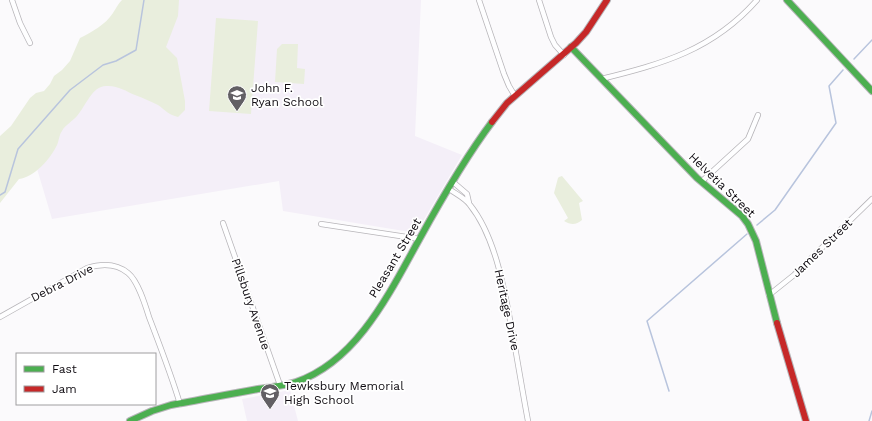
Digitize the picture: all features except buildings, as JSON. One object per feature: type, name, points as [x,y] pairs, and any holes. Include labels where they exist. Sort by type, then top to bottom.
[{"type":"main road","name":"Pleasant Street","points":[[130,421],[152,411],[180,404],[280,386],[308,378],[332,364],[345,352],[364,329],[376,311],[479,139],[504,107],[515,96],[564,55],[586,32],[607,0]]},
{"type":"main road","points":[[787,0],[872,91]]},
{"type":"main road","name":"Helvetia Street","points":[[572,47],[601,79],[702,182],[742,216],[751,228],[756,241],[769,295],[806,421]]},
{"type":"street","points":[[12,0],[20,23],[30,43]]},
{"type":"street","points":[[479,0],[508,86],[515,96]]},
{"type":"street","points":[[539,0],[551,37],[555,45],[564,55]]},
{"type":"street","points":[[601,79],[658,63],[706,43],[740,18],[757,0]]},
{"type":"street","points":[[702,182],[748,139],[758,115]]},
{"type":"street","name":"Heritage Drive","points":[[453,182],[467,194],[470,205]]},
{"type":"street","name":"Heritage Drive","points":[[449,189],[465,199],[470,205],[485,231],[495,257],[510,318],[528,421]]},
{"type":"street","name":"James Street","points":[[769,295],[794,275],[872,199]]},
{"type":"street","name":"Pillsbury Avenue","points":[[223,223],[280,386]]},
{"type":"street","points":[[321,224],[420,239]]},
{"type":"street","name":"Debra Drive","points":[[0,316],[87,268],[96,265],[106,265],[120,269],[128,273],[133,278],[140,293],[168,367],[180,404]]},
{"type":"shaded area","name":"John F. Ryan School","points":[[149,0],[421,0],[415,136],[462,155],[416,233],[283,211],[279,181],[52,219],[29,142]]},
{"type":"shaded area","name":"Tewksbury Memorial High School","points":[[290,390],[298,421],[247,421],[242,399]]},
{"type":"green space","points":[[122,0],[179,0],[178,16],[166,47],[177,58],[185,101],[185,110],[178,117],[170,114],[158,105],[114,86],[106,86],[97,89],[77,116],[63,129],[57,145],[46,161],[31,175],[19,179],[0,203],[0,136],[11,126],[30,98],[36,93],[44,91],[54,76],[70,61],[80,38],[102,25]]},
{"type":"green space","points":[[216,18],[258,21],[251,114],[209,111]]},
{"type":"green space","points":[[282,44],[298,44],[297,68],[305,69],[304,84],[275,82],[277,49]]},
{"type":"green space","points":[[562,176],[583,201],[579,203],[582,220],[576,224],[571,224],[564,221],[568,218],[554,193],[558,178]]},
{"type":"waterway","points":[[0,195],[5,192],[18,149],[70,90],[103,65],[116,61],[136,50],[144,0]]},
{"type":"waterway","points":[[854,59],[872,40]]},
{"type":"waterway","points":[[757,225],[775,210],[836,123],[829,86],[843,70]]},
{"type":"waterway","points":[[669,391],[647,321],[747,234]]},
{"type":"waterway","points":[[869,421],[872,411]]},
{"type":"traffic: fast","points":[[787,0],[872,91]]},
{"type":"traffic: fast","points":[[571,47],[697,178],[742,216],[748,224],[756,241],[777,323]]},
{"type":"traffic: fast","points":[[130,421],[152,411],[171,405],[296,382],[318,372],[337,358],[355,341],[384,301],[454,178],[492,122]]},
{"type":"traffic: jam","points":[[492,122],[507,103],[576,43],[586,32],[607,0]]},
{"type":"traffic: jam","points":[[777,323],[806,421]]},
{"type":"place","name":"John F. Ryan School","points":[[237,112]]},
{"type":"place","name":"Tewksbury Memorial High School","points":[[270,410]]}]
